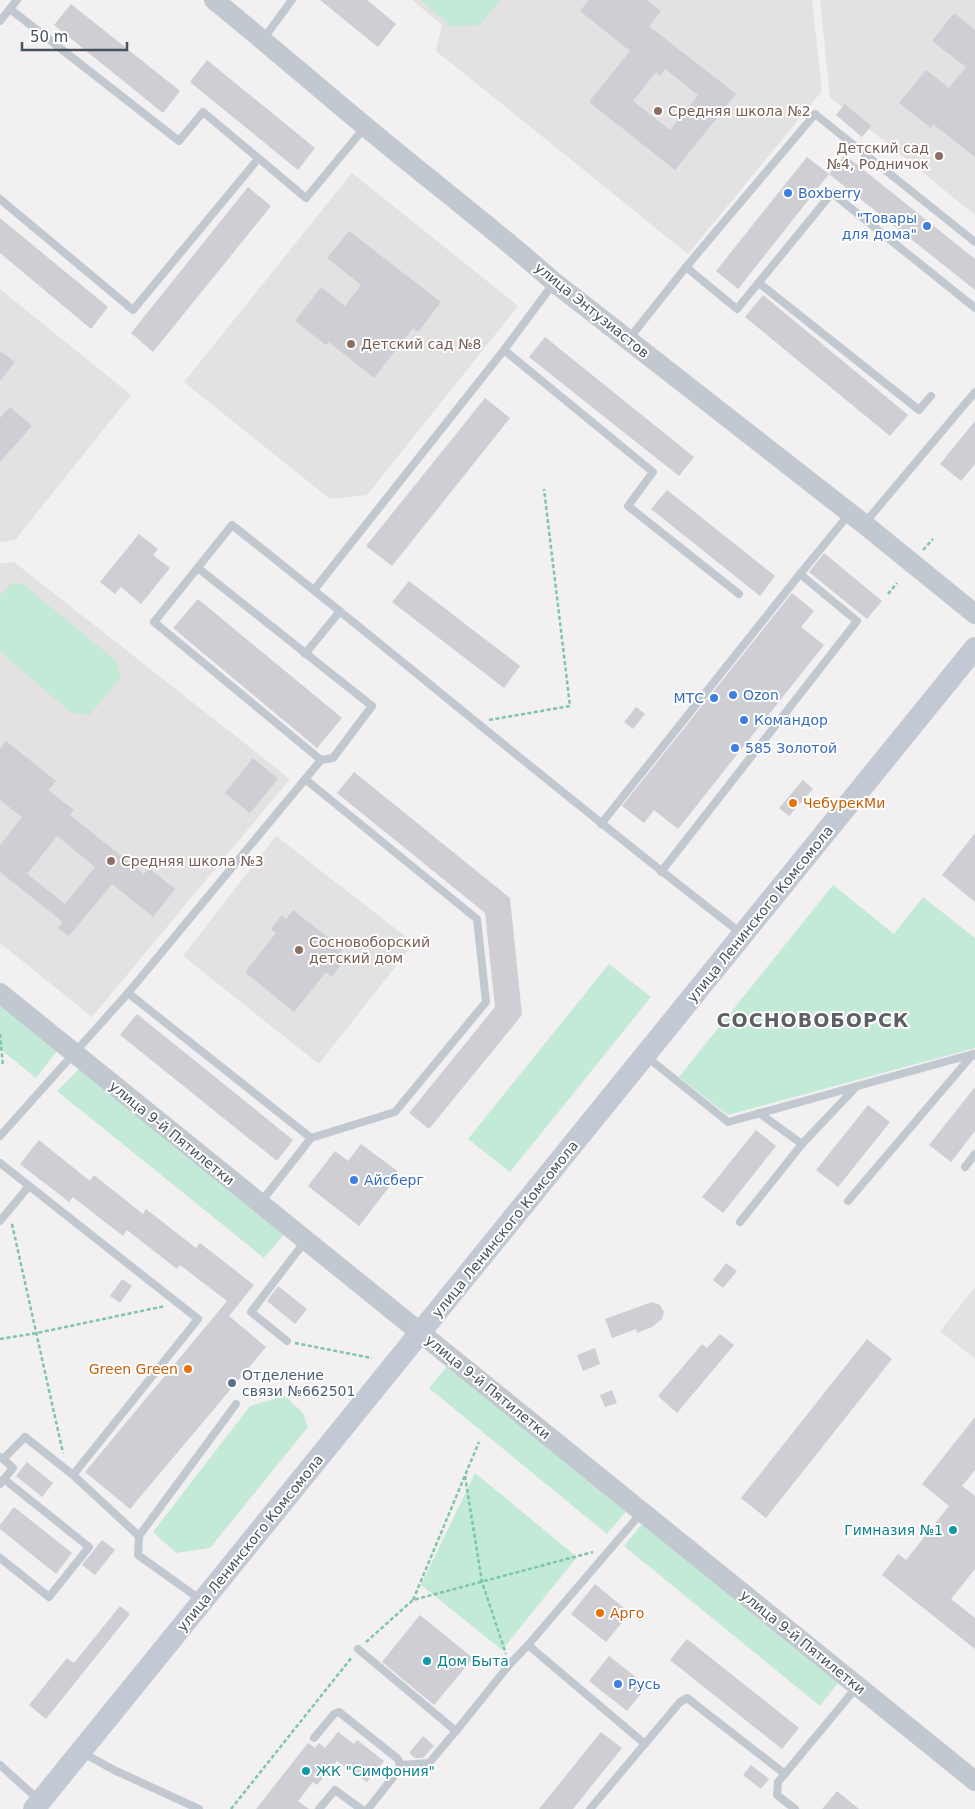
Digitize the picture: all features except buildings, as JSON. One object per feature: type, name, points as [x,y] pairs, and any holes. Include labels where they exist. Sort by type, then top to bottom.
[{"type":"main road","name":"улица Ленинского Комсомола","points":[[37,1805],[975,648]]},
{"type":"street","name":"улица Энтузиастов","points":[[214,0],[263,39],[365,127],[511,244],[554,282],[857,519],[975,614]]},
{"type":"street","name":"улица 9-й Пятилетки","points":[[0,994],[975,1781]]},
{"type":"lane","points":[[0,21],[17,0]]},
{"type":"lane","points":[[263,39],[292,0]]},
{"type":"lane","points":[[10,9],[179,141],[203,112],[306,198],[365,127]]},
{"type":"lane","points":[[628,340],[815,114],[975,242]]},
{"type":"lane","points":[[0,199],[133,310],[258,159]]},
{"type":"lane","points":[[686,268],[737,309],[832,193],[975,308]]},
{"type":"lane","points":[[314,590],[504,350],[554,282]]},
{"type":"lane","points":[[759,283],[919,410],[930,396]]},
{"type":"lane","points":[[504,350],[653,472],[628,506],[739,594]]},
{"type":"lane","points":[[601,824],[800,574],[857,519],[975,392]]},
{"type":"lane","points":[[321,760],[154,622],[232,525],[601,824],[743,934]]},
{"type":"lane","points":[[0,1136],[128,993],[321,760],[333,758],[372,706],[198,568]]},
{"type":"lane","points":[[661,872],[857,622],[800,574]]},
{"type":"lane","points":[[305,654],[340,611]]},
{"type":"lane","points":[[260,1204],[311,1138],[395,1112],[486,1002],[477,919],[305,779]]},
{"type":"lane","points":[[128,993],[311,1138]]},
{"type":"lane","points":[[645,1055],[728,1122],[974,1055]]},
{"type":"lane","points":[[848,1201],[974,1055]]},
{"type":"lane","points":[[740,1222],[802,1144],[856,1087]]},
{"type":"lane","points":[[759,1113],[802,1144]]},
{"type":"lane","points":[[965,1167],[975,1154]]},
{"type":"lane","points":[[0,1163],[198,1319],[70,1473]]},
{"type":"lane","points":[[0,1221],[29,1186]]},
{"type":"lane","points":[[286,1341],[251,1312],[306,1240]]},
{"type":"lane","points":[[203,1601],[138,1555],[139,1536],[236,1404]]},
{"type":"lane","points":[[0,1558],[49,1597],[90,1547],[2,1481],[13,1468],[1,1458],[25,1438],[70,1473],[139,1536]]},
{"type":"lane","points":[[400,1765],[428,1763],[510,1664],[642,1512]]},
{"type":"lane","points":[[528,1645],[645,1744]]},
{"type":"lane","points":[[358,1649],[456,1731]]},
{"type":"lane","points":[[795,1809],[777,1795],[778,1782],[858,1686]]},
{"type":"lane","points":[[590,1809],[680,1702],[687,1698],[785,1774]]},
{"type":"lane","points":[[314,1738],[334,1714],[339,1712],[398,1758],[400,1765],[398,1771],[368,1809]]},
{"type":"lane","points":[[80,1752],[114,1770],[199,1809]]},
{"type":"lane","points":[[0,1765],[37,1805]]},
{"type":"lane","points":[[319,1809],[335,1790],[361,1809]]},
{"type":"path","points":[[475,722],[570,706],[544,489]]},
{"type":"path","points":[[921,554],[933,539]]},
{"type":"path","points":[[888,594],[897,583]]},
{"type":"path","points":[[0,1034],[3,1066]]},
{"type":"path","points":[[9,1210],[70,1473]]},
{"type":"path","points":[[0,1339],[178,1304]]},
{"type":"path","points":[[286,1341],[372,1358]]},
{"type":"path","points":[[231,1809],[358,1649],[413,1600],[479,1442]]},
{"type":"path","points":[[465,1476],[482,1582],[510,1664]]},
{"type":"path","points":[[413,1600],[612,1547]]},
{"type":"shaded area","name":"Средняя школа №2","points":[[412,0],[812,0],[822,91],[688,254],[436,51],[442,25]]},
{"type":"shaded area","name":"Детский сад №4, Родничок","points":[[820,0],[975,0],[975,215],[830,97]]},
{"type":"shaded area","name":"Детский сад №8","points":[[352,173],[518,306],[367,495],[330,499],[184,382]]},
{"type":"shaded area","points":[[0,289],[131,395],[15,540],[0,542]]},
{"type":"shaded area","name":"Средняя школа №3","points":[[14,562],[290,779],[92,1017],[0,943],[0,563]]},
{"type":"shaded area","name":"Сосновоборский детский дом","points":[[276,836],[414,943],[319,1064],[183,956]]},
{"type":"shaded area","points":[[975,1287],[975,1359],[940,1331]]},
{"type":"green space","points":[[420,0],[500,0],[480,25],[452,27]]},
{"type":"green space","points":[[11,583],[23,584],[117,662],[121,677],[90,715],[72,713],[0,652],[0,596]]},
{"type":"green space","points":[[833,885],[894,934],[923,897],[975,938],[975,1048],[728,1115],[679,1077]]},
{"type":"green space","points":[[609,964],[651,997],[510,1172],[468,1139]]},
{"type":"green space","points":[[0,1001],[59,1048],[36,1078],[0,1049]]},
{"type":"green space","points":[[79,1069],[286,1232],[264,1258],[57,1091]]},
{"type":"green space","points":[[449,1364],[627,1510],[607,1534],[429,1388]]},
{"type":"green space","points":[[285,1396],[303,1413],[308,1427],[210,1548],[176,1553],[153,1532],[250,1406]]},
{"type":"green space","points":[[475,1473],[577,1557],[502,1650],[421,1585]]},
{"type":"green space","points":[[642,1524],[838,1683],[820,1706],[624,1546]]},
{"type":"place","name":"Средняя школа №2","points":[[658,111]]},
{"type":"place","name":"Детский сад №4, Родничок","points":[[939,156]]},
{"type":"place","name":"Boxberry","points":[[788,193]]},
{"type":"place","name":"\"Товары для дома\"","points":[[927,226]]},
{"type":"place","name":"Детский сад №8","points":[[351,344]]},
{"type":"place","name":"Ozon","points":[[733,695]]},
{"type":"place","name":"МТС","points":[[714,698]]},
{"type":"place","name":"Командор","points":[[744,720]]},
{"type":"place","name":"585 Золотой","points":[[735,748]]},
{"type":"place","name":"ЧебурекМи","points":[[793,803]]},
{"type":"place","name":"Средняя школа №3","points":[[111,861]]},
{"type":"place","name":"Сосновоборский детский дом","points":[[299,950]]},
{"type":"place","name":"Айсберг","points":[[354,1180]]},
{"type":"place","name":"Green Green","points":[[188,1369]]},
{"type":"place","name":"Отделение связи №662501","points":[[232,1383]]},
{"type":"place","name":"Гимназия №1","points":[[953,1530]]},
{"type":"place","name":"Арго","points":[[600,1613]]},
{"type":"place","name":"Дом Быта","points":[[427,1661]]},
{"type":"place","name":"Русь","points":[[618,1684]]},
{"type":"place","name":"ЖК \"Симфония\"","points":[[306,1771]]},
{"type":"district","name":"СОСНОВОБОРСК","points":[[813,1020]]}]
